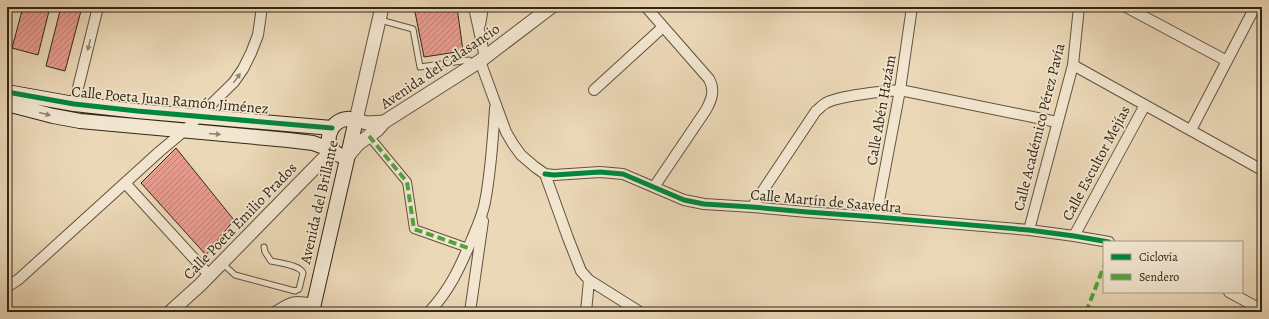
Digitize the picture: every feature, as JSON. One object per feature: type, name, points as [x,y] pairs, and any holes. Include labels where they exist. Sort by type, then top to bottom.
[{"type":"main road","name":"Calle Poeta Juan Ramón Jiménez","points":[[7,92],[74,104],[332,128]]},
{"type":"main road","name":"Calle Poeta Juan Ramón Jiménez","points":[[7,104],[47,115],[80,121],[313,143],[332,150],[338,155],[347,157]]},
{"type":"main road","points":[[332,150],[328,138],[332,128],[338,122],[346,119],[356,120]]},
{"type":"main road","name":"Avenida del Brillante","points":[[312,308],[356,120]]},
{"type":"street","points":[[74,104],[98,7]]},
{"type":"street","points":[[7,287],[19,279],[159,152],[184,132],[234,82],[243,69],[258,35],[262,7]]},
{"type":"street","name":"Avenida del Brillante","points":[[356,120],[382,7]]},
{"type":"street","points":[[474,7],[479,29]]},
{"type":"street","points":[[483,7],[479,29],[479,62],[506,132],[521,155],[545,174],[581,271],[589,280],[640,312]]},
{"type":"street","name":"Avenida del Calasancio","points":[[347,157],[358,144],[377,130],[384,122],[479,62],[551,7]]},
{"type":"street","points":[[646,7],[709,78],[712,85],[713,94],[706,110],[654,187]]},
{"type":"street","name":"Calle Abén Hazám","points":[[876,217],[900,90],[912,7]]},
{"type":"street","name":"Calle Académico Pérez Pavía","points":[[1029,230],[1073,65],[1079,7]]},
{"type":"street","points":[[1126,7],[1227,61]]},
{"type":"street","points":[[1191,130],[1255,7]]},
{"type":"street","points":[[594,90],[663,27]]},
{"type":"street","points":[[1073,65],[1262,170]]},
{"type":"street","points":[[752,207],[816,111],[825,103],[836,99],[890,90],[900,90],[1057,122]]},
{"type":"street","name":"Calle Escultor Mejías","points":[[1074,236],[1145,105]]},
{"type":"street","points":[[470,312],[489,178],[496,106]]},
{"type":"street","name":"Avenida del Calasancio","points":[[356,120],[367,123],[384,122]]},
{"type":"street","points":[[369,136],[407,182],[414,229],[468,248]]},
{"type":"street","name":"Calle Poeta Emilio Prados","points":[[170,312],[210,276],[332,150]]},
{"type":"street","name":"Calle Martín de Saavedra","points":[[545,174],[554,175],[612,172],[628,176],[684,200],[704,204],[1029,230],[1103,241]]},
{"type":"street","points":[[125,183],[210,276]]},
{"type":"street","points":[[429,312],[446,292],[460,266],[478,226],[485,204]]},
{"type":"street","points":[[460,266],[476,270]]},
{"type":"street","points":[[586,312],[589,280]]},
{"type":"street","points":[[1231,293],[1262,310]]},
{"type":"street","points":[[275,312],[294,301],[301,301],[312,308]]},
{"type":"lane","points":[[379,20],[413,29],[420,67],[469,60],[479,62]]},
{"type":"lane","points":[[222,263],[235,276],[297,291],[300,287],[303,271],[299,268],[271,261],[264,252],[264,247]]},
{"type":"building","points":[[23,7],[50,7],[38,55],[12,48]]},
{"type":"building","points":[[61,7],[82,7],[65,71],[46,66]]},
{"type":"building","points":[[414,7],[457,7],[463,51],[424,57]]},
{"type":"building","points":[[176,148],[234,220],[206,255],[141,183]]},
{"type":"marked path","points":[[369,136],[407,182],[414,229],[468,248]]},
{"type":"marked path","points":[[1086,312],[1103,269]]},
{"type":"cycle path","points":[[7,92],[74,104],[137,111],[332,128]]},
{"type":"cycle path","points":[[545,174],[554,175],[600,172],[623,174],[684,200],[704,204],[1029,230],[1103,241]]}]
